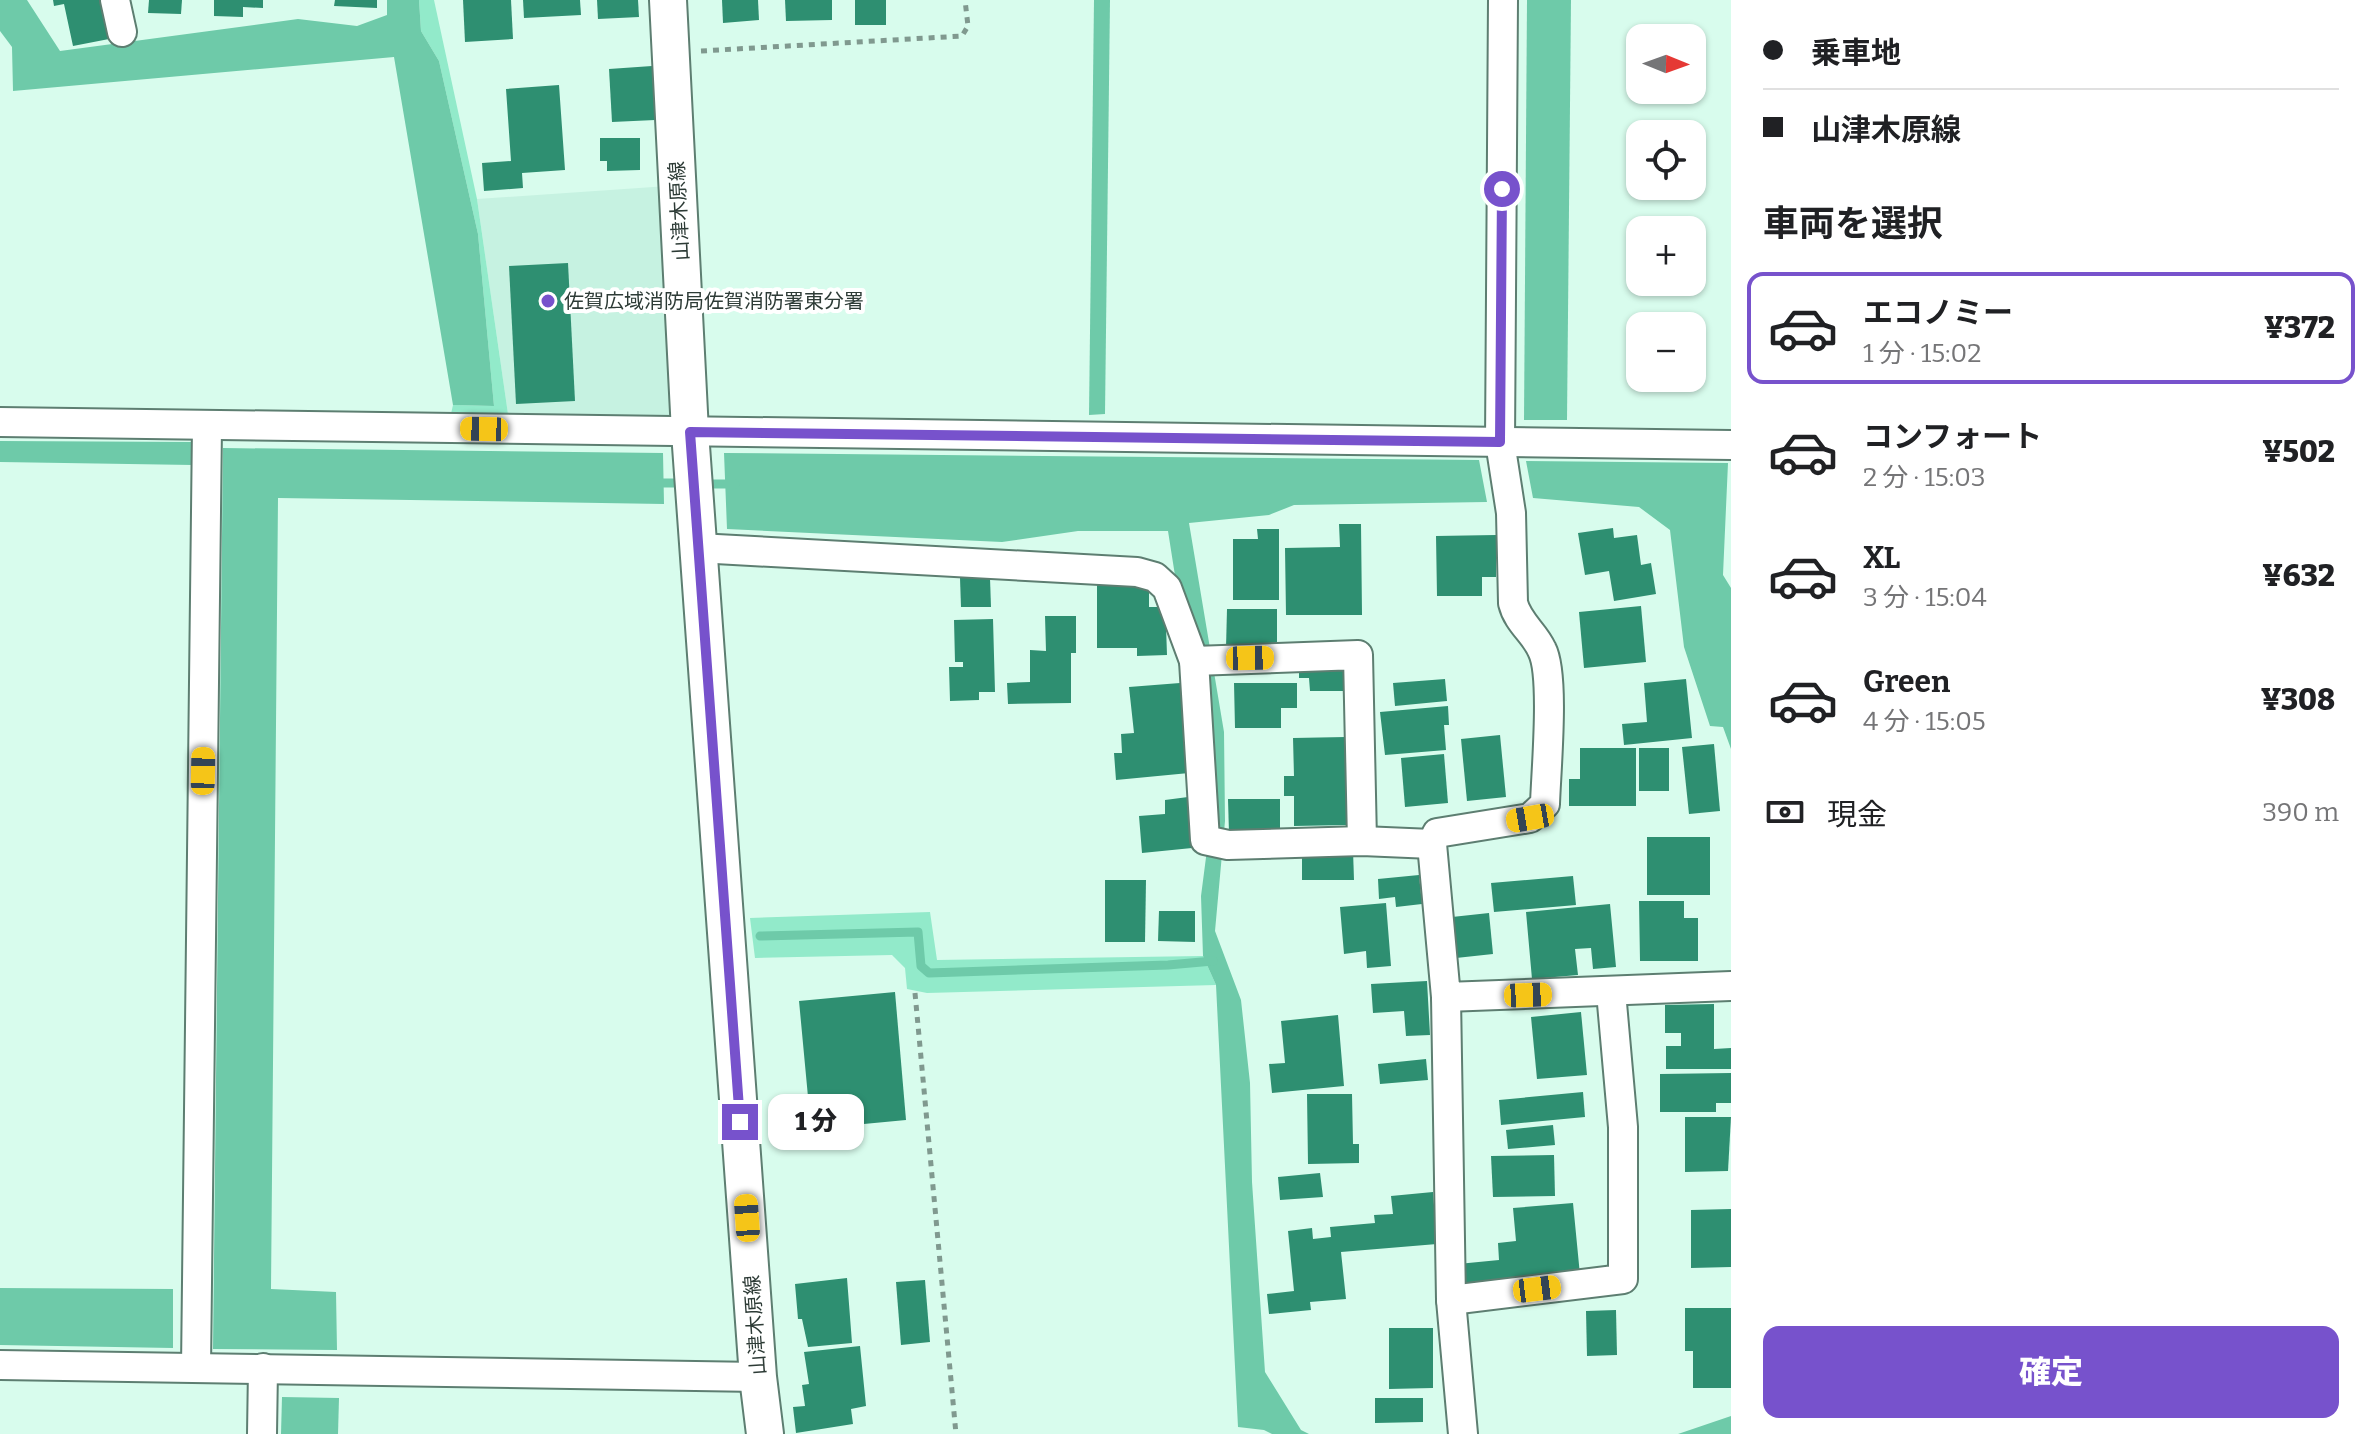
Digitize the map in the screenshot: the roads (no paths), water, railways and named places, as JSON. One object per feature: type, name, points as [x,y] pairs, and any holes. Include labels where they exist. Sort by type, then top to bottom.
[{"type":"street","points":[[115,0],[122,32]]},
{"type":"street","name":"山津木原線","points":[[668,0],[690,432],[758,1377],[765,1434]]},
{"type":"street","points":[[1463,1434],[1451,1300],[1446,997],[1432,844],[1437,833],[1530,818],[1545,804],[1549,671],[1542,649],[1516,617],[1513,603],[1511,513],[1500,442],[1503,0]]},
{"type":"street","points":[[0,422],[1731,445]]},
{"type":"street","points":[[196,1368],[207,426]]},
{"type":"street","points":[[698,548],[1146,574],[1155,577],[1167,588],[1194,661],[1216,843],[1362,841],[1432,844]]},
{"type":"street","points":[[1194,661],[1358,655],[1362,841]]},
{"type":"street","points":[[1446,997],[1731,986]]},
{"type":"street","points":[[1451,1300],[1623,1279],[1623,1127],[1611,992]]},
{"type":"street","points":[[0,1365],[758,1377]]},
{"type":"street","points":[[262,1434],[263,1368]]},
{"type":"waterway","points":[[654,483],[687,483]]},
{"type":"waterway","points":[[702,484],[735,484]]},
{"type":"waterway","points":[[760,936],[918,932],[921,966],[929,973],[1213,961]]},
{"type":"place","name":"佐賀広域消防局佐賀消防署東分署","points":[[548,301]]}]
